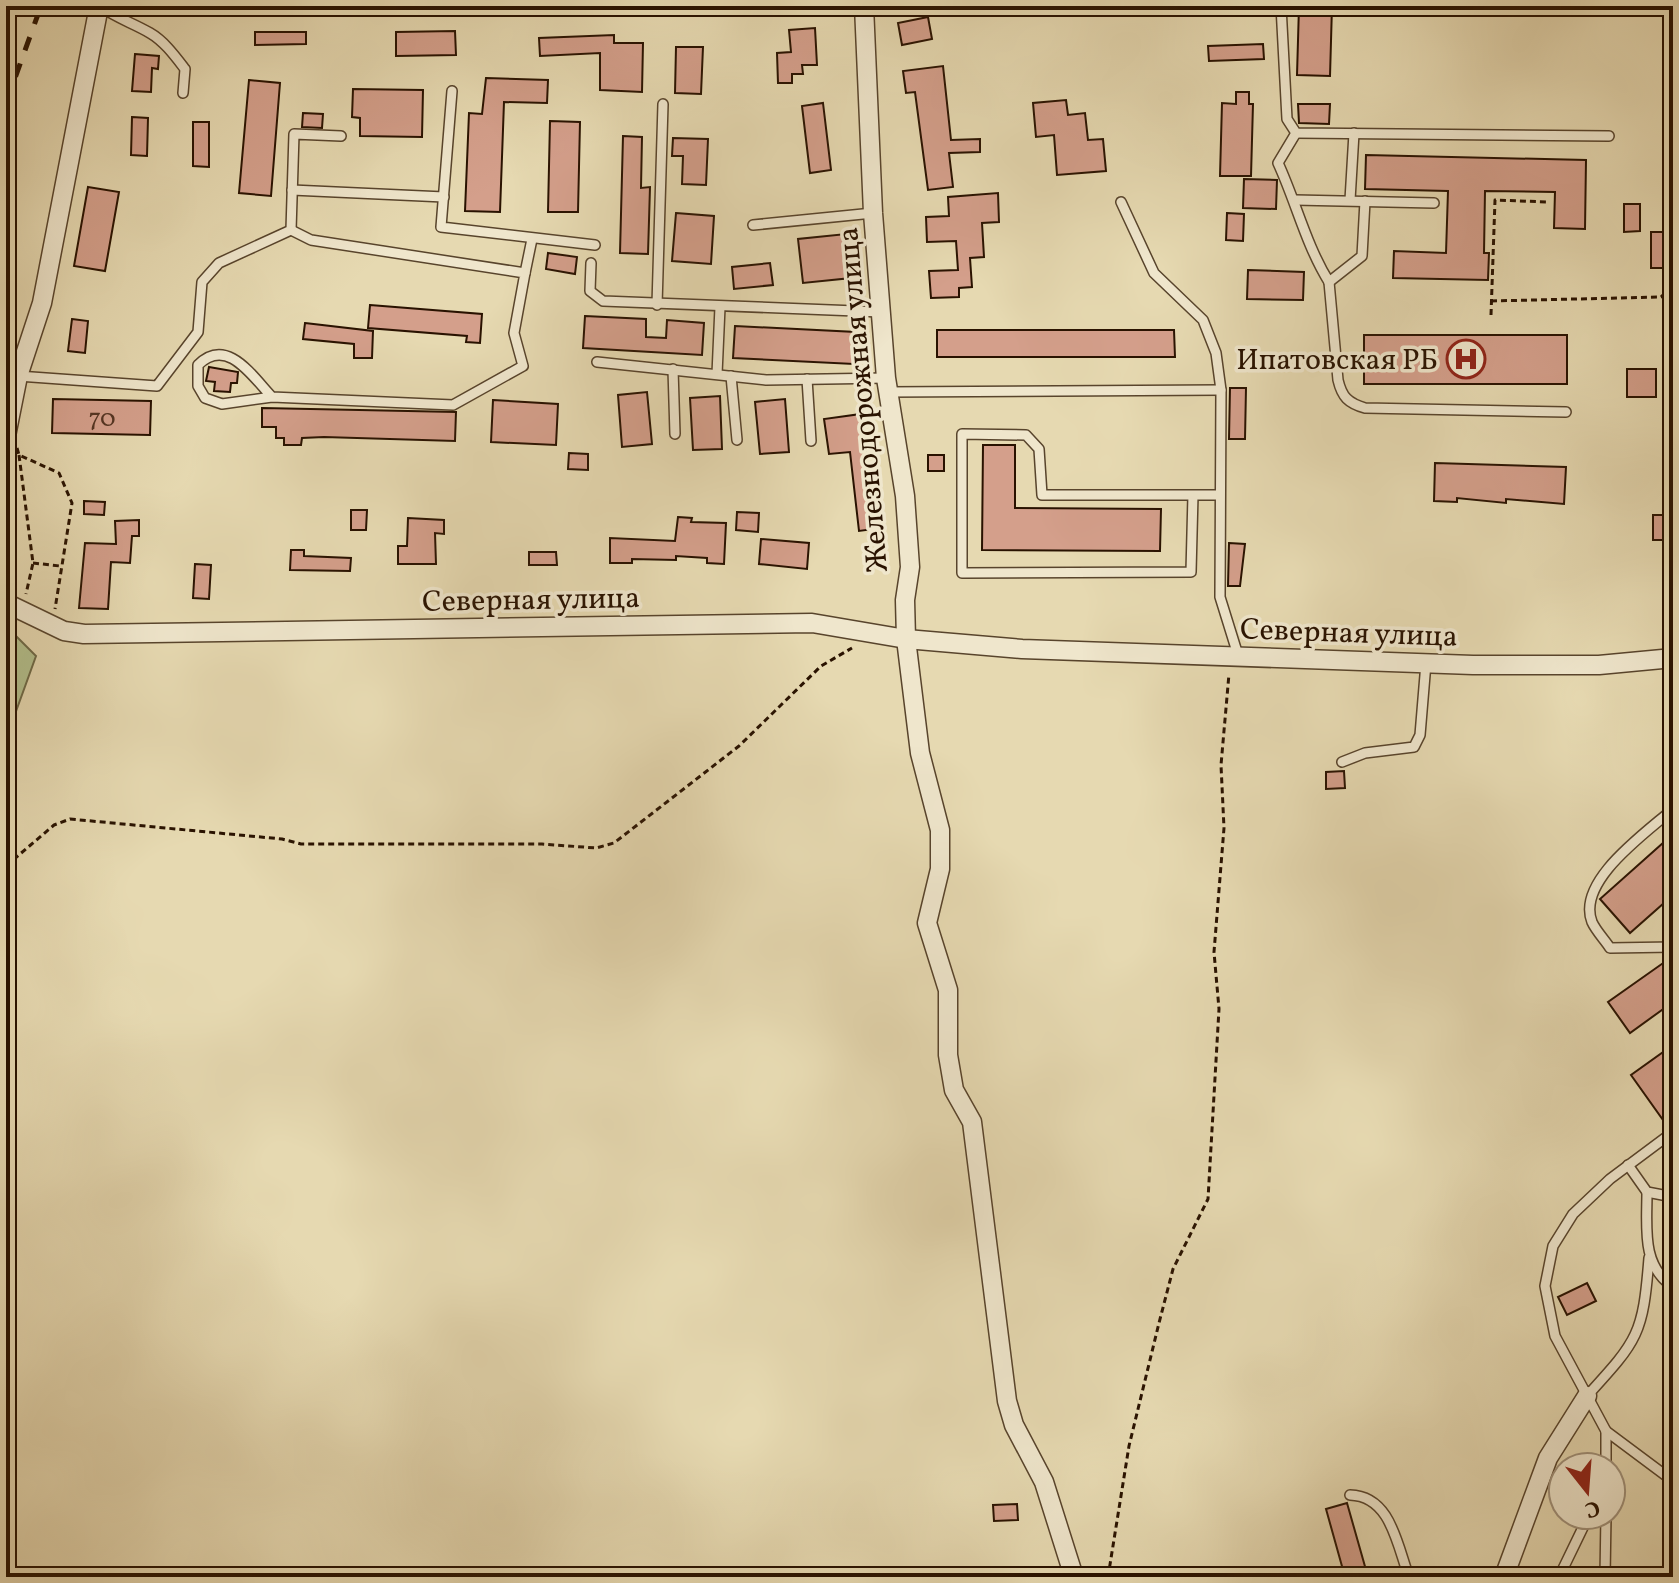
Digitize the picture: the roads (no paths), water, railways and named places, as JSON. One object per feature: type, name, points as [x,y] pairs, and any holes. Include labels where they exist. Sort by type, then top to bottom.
[{"type":"street","points":[[11,438],[18,376],[42,303],[99,6]]},
{"type":"street","name":"Железнодорожная улица","points":[[864,6],[873,213],[881,312],[887,385],[905,496],[910,567],[905,600],[906,639],[920,753],[940,830],[940,869],[927,923],[948,990],[948,1055],[954,1090],[972,1122],[1007,1401],[1014,1425],[1044,1482],[1074,1577]]},
{"type":"street","name":"Северная улица","points":[[6,603],[64,631],[156,634],[301,628],[812,623],[906,639],[1022,649],[1426,663],[1599,665],[1673,658]]},
{"type":"street","points":[[1504,1577],[1548,1458],[1559,1435],[1587,1396]]},
{"type":"lane","points":[[99,6],[116,19],[151,33],[168,48],[185,69],[183,93]]},
{"type":"lane","points":[[1281,6],[1287,119],[1296,133]]},
{"type":"lane","points":[[452,91],[441,227],[595,245]]},
{"type":"lane","points":[[657,305],[663,104]]},
{"type":"lane","points":[[1296,133],[1609,136]]},
{"type":"lane","points":[[1296,133],[1278,163],[1295,200],[1313,256],[1329,282],[1338,380],[1341,393],[1352,405],[1365,408],[1566,412]]},
{"type":"lane","points":[[1350,200],[1354,133]]},
{"type":"lane","points":[[291,230],[294,134],[341,136]]},
{"type":"lane","points":[[292,190],[444,197]]},
{"type":"lane","points":[[1295,200],[1434,203]]},
{"type":"lane","points":[[1329,282],[1362,256],[1365,201]]},
{"type":"lane","points":[[1121,202],[1154,273],[1203,320],[1216,353],[1221,390],[1220,597],[1234,655]]},
{"type":"lane","points":[[753,225],[873,213]]},
{"type":"lane","points":[[18,376],[157,386],[198,332],[202,282],[219,263],[291,230]]},
{"type":"lane","points":[[291,230],[311,240],[525,273]]},
{"type":"lane","points":[[272,397],[238,360],[221,353],[206,357],[198,365],[198,386],[205,398],[222,404],[272,397],[453,405],[523,366],[514,333],[532,239]]},
{"type":"lane","points":[[591,263],[590,291],[595,298],[657,305],[881,312]]},
{"type":"lane","points":[[717,374],[720,307]]},
{"type":"lane","points":[[597,362],[731,376],[887,385],[1221,390]]},
{"type":"lane","points":[[673,369],[675,434]]},
{"type":"lane","points":[[731,376],[737,440]]},
{"type":"lane","points":[[807,379],[811,441]]},
{"type":"lane","points":[[1193,495],[1191,572],[962,573],[962,434],[1026,435],[1039,449],[1042,495],[1193,495],[1219,495]]},
{"type":"lane","points":[[1342,762],[1365,753],[1414,747],[1420,735],[1426,663]]},
{"type":"lane","points":[[1673,809],[1623,853],[1594,886],[1589,904],[1592,922],[1610,948],[1673,947]]},
{"type":"lane","points":[[1673,1132],[1628,1165],[1573,1214],[1553,1246],[1545,1286],[1555,1336],[1606,1431],[1673,1481]]},
{"type":"lane","points":[[1587,1396],[1630,1350],[1640,1329],[1649,1258],[1647,1192],[1628,1165]]},
{"type":"lane","points":[[1647,1192],[1673,1197]]},
{"type":"lane","points":[[1649,1258],[1654,1270],[1673,1287]]},
{"type":"lane","points":[[1606,1431],[1606,1451]]},
{"type":"lane","points":[[1350,1495],[1372,1499],[1381,1508],[1409,1577]]},
{"type":"lane","points":[[1559,1577],[1581,1531]]},
{"type":"lane","points":[[1605,1577],[1606,1531]]},
{"type":"railway","points":[[6,103],[41,6]]},
{"type":"place","name":"Ипатовская РБ","points":[[1466,359]]}]
